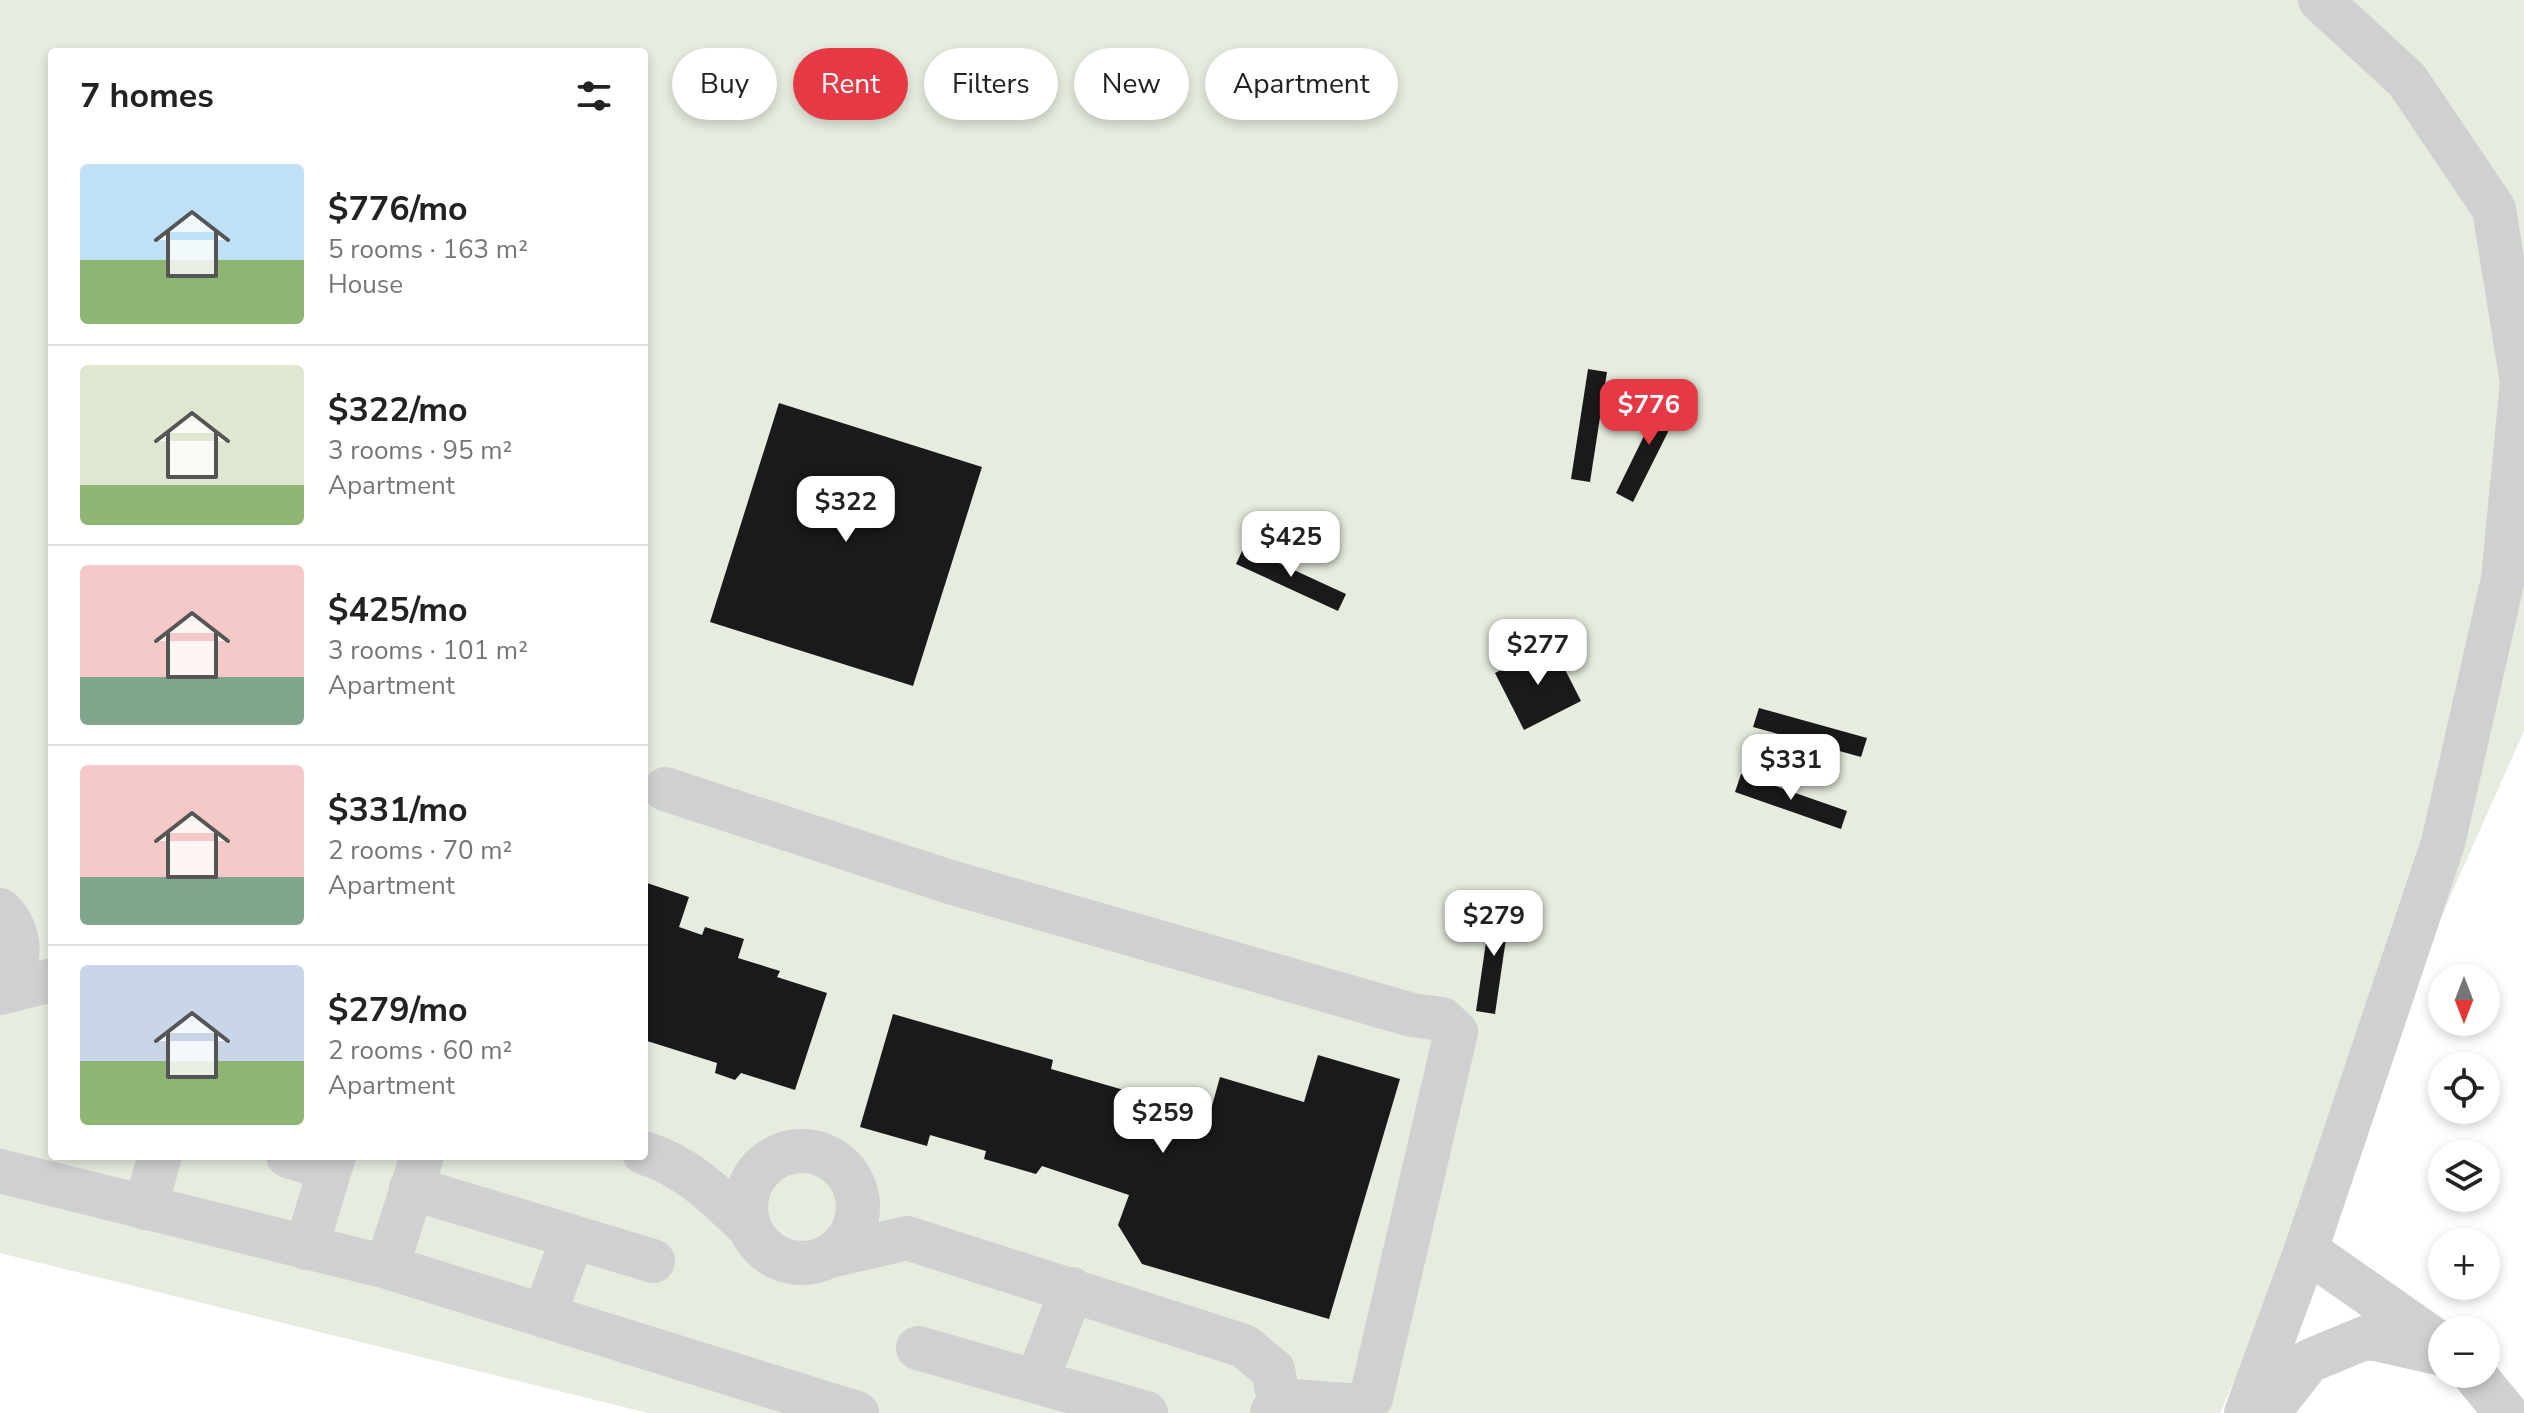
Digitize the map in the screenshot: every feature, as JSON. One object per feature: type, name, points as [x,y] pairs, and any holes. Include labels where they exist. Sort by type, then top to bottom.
[{"type":"lane","points":[[2246,1413],[2306,1250],[2443,843],[2503,579],[2522,382],[2494,209],[2407,80],[2320,0]]},
{"type":"lane","points":[[658,1157],[711,1167],[773,1158],[792,1151],[811,1151],[830,1158],[845,1171],[855,1188],[907,1238],[1244,1346],[1273,1370],[1276,1406],[1361,1406],[1371,1398],[1456,1032],[1442,1019],[1412,1015],[950,882],[665,789]]},
{"type":"lane","points":[[8,922],[48,960]]},
{"type":"lane","points":[[0,991],[15,969],[19,951],[8,922]]},
{"type":"lane","points":[[0,991],[48,981]]},
{"type":"lane","points":[[658,1157],[706,1186],[748,1226],[758,1243],[773,1256],[792,1262],[811,1262],[907,1238]]},
{"type":"lane","points":[[748,1226],[745,1207],[748,1188],[758,1171],[773,1158]]},
{"type":"lane","points":[[145,1208],[159,1160]]},
{"type":"lane","points":[[306,1248],[332,1163]]},
{"type":"lane","points":[[0,1171],[387,1267],[857,1413]]},
{"type":"lane","points":[[387,1267],[416,1172],[573,1237],[653,1261]]},
{"type":"lane","points":[[830,1256],[845,1243],[855,1226],[858,1207],[855,1188]]},
{"type":"lane","points":[[544,1316],[573,1237]]},
{"type":"lane","points":[[2306,1250],[2428,1335]]},
{"type":"lane","points":[[1037,1381],[1072,1289]]},
{"type":"lane","points":[[2268,1413],[2309,1361],[2367,1337],[2428,1351]]},
{"type":"lane","points":[[918,1348],[1146,1413]]},
{"type":"lane","points":[[2485,1388],[2506,1413]]},
{"type":"shaded area","points":[[0,0],[2524,0],[2524,731],[2220,1413],[648,1413],[0,1253]]},
{"type":"building","points":[[1588,369],[1607,372],[1590,482],[1571,479]]},
{"type":"building","points":[[1665,393],[1683,402],[1633,502],[1616,493]]},
{"type":"building","points":[[779,403],[982,467],[913,686],[710,622]]},
{"type":"building","points":[[1244,547],[1346,594],[1338,611],[1236,564]]},
{"type":"building","points":[[1552,644],[1581,701],[1524,730],[1495,673]]},
{"type":"building","points":[[1759,708],[1867,738],[1861,757],[1753,727]]},
{"type":"building","points":[[1741,774],[1847,811],[1841,829],[1735,792]]},
{"type":"building","points":[[648,883],[689,897],[679,927],[702,935],[705,927],[744,939],[738,958],[780,971],[777,977],[827,993],[795,1090],[741,1073],[735,1080],[715,1073],[717,1063],[648,1041]]},
{"type":"building","points":[[1492,901],[1511,904],[1495,1014],[1476,1011]]},
{"type":"building","points":[[893,1014],[1053,1060],[1051,1069],[1169,1103],[1167,1109],[1208,1120],[1220,1077],[1304,1102],[1318,1055],[1400,1079],[1329,1319],[1142,1264],[1118,1225],[1129,1195],[1042,1166],[1036,1174],[984,1159],[986,1151],[930,1135],[927,1146],[860,1127]]}]
